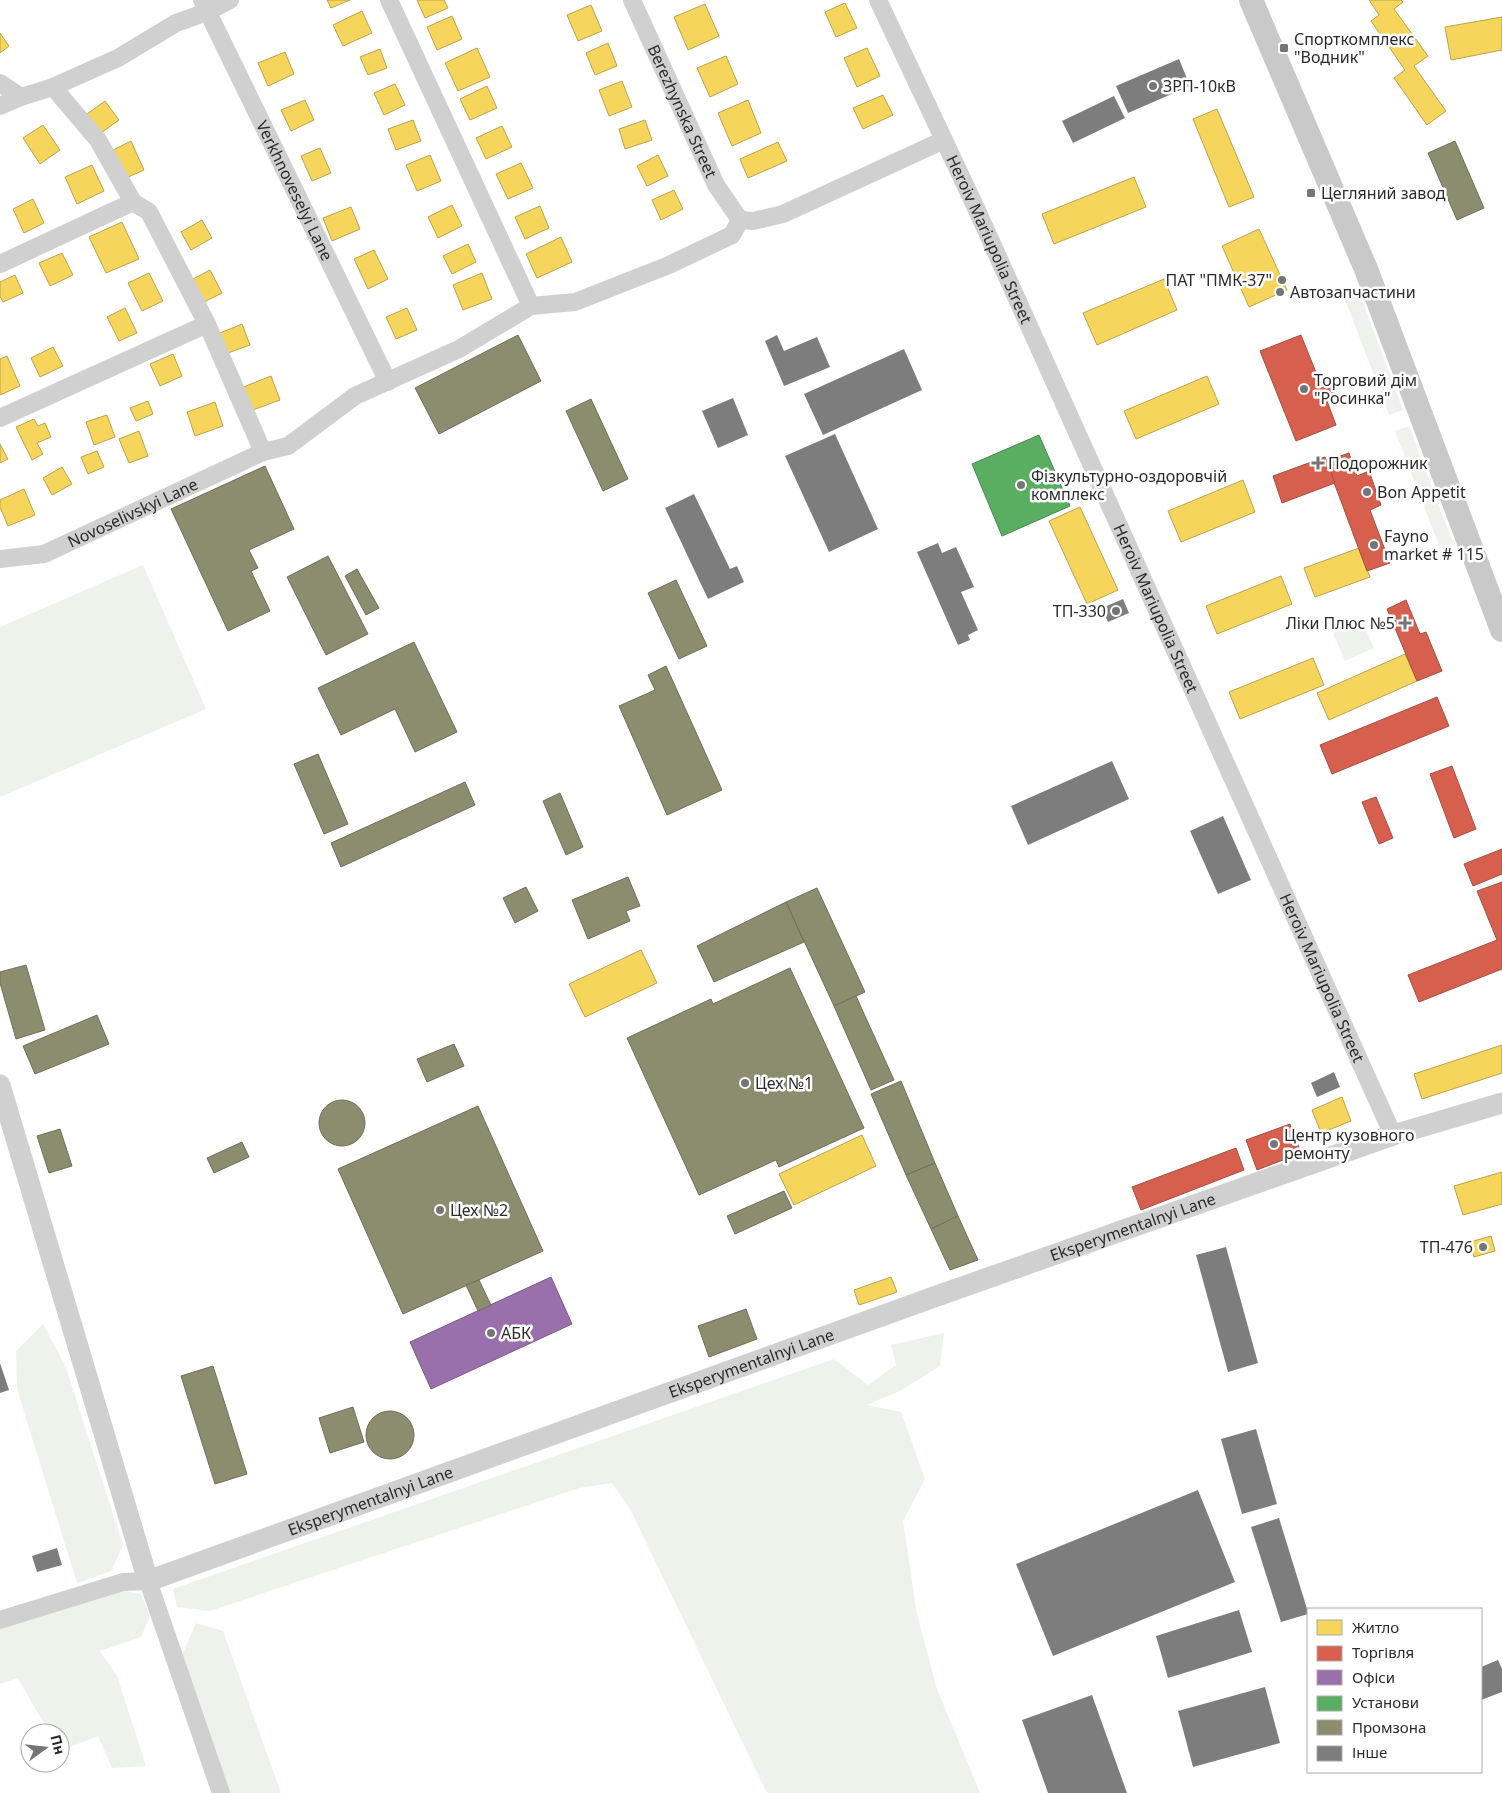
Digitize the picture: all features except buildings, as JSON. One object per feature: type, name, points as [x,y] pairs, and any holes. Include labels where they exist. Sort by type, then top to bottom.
[{"type":"main road","points":[[1251,0],[1366,269],[1502,630]]},
{"type":"street","points":[[0,106],[54,86],[118,58],[205,6],[230,0]]},
{"type":"street","points":[[389,0],[531,306],[575,302],[670,265],[732,236],[740,220],[753,221],[783,214],[944,140]]},
{"type":"street","name":"Berezhynska Street","points":[[632,0],[716,185],[740,220]]},
{"type":"street","name":"Heroiv Mariupolia Street","points":[[878,0],[944,140],[1393,1135]]},
{"type":"street","name":"Verkhnoveselyi Lane","points":[[205,6],[388,382]]},
{"type":"street","points":[[0,83],[20,97]]},
{"type":"street","points":[[54,86],[98,140],[133,202],[149,212],[207,324],[263,452]]},
{"type":"street","points":[[0,264],[133,202]]},
{"type":"street","name":"Novoselivskyi Lane","points":[[0,558],[44,554],[263,452],[288,446],[355,396],[459,349],[531,306]]},
{"type":"street","points":[[0,418],[207,324]]},
{"type":"street","points":[[0,1085],[148,1582],[221,1793]]},
{"type":"street","name":"Eksperymentalnyi Lane","points":[[0,1620],[123,1582],[148,1582],[934,1297],[1393,1135],[1502,1103]]},
{"type":"shaded area","points":[[1358,289],[1403,410],[1389,415],[1343,294]]},
{"type":"shaded area","points":[[1409,426],[1453,543],[1440,548],[1395,431]]},
{"type":"shaded area","points":[[143,565],[206,709],[0,797],[0,627]]},
{"type":"shaded area","points":[[1362,621],[1374,648],[1345,661],[1333,633]]},
{"type":"shaded area","points":[[43,1324],[66,1368],[123,1545],[111,1571],[77,1583],[17,1389],[16,1351]]},
{"type":"shaded area","points":[[944,1333],[940,1366],[900,1391],[866,1405],[901,1412],[925,1479],[903,1521],[917,1614],[937,1689],[980,1793],[767,1793],[630,1509],[612,1483],[579,1488],[210,1611],[177,1607],[173,1589],[834,1359],[868,1385],[896,1365],[891,1345]]},
{"type":"shaded area","points":[[119,1590],[141,1594],[150,1616],[141,1637],[100,1651],[117,1676],[146,1766],[112,1768],[98,1736],[70,1747],[70,1723],[43,1723],[18,1678],[0,1684],[0,1625]]},
{"type":"shaded area","points":[[196,1623],[223,1631],[281,1793],[226,1793],[180,1660]]},
{"type":"place","name":"Спорткомплекс \"Водник\"","points":[[1284,48]]},
{"type":"place","name":"ЗРП-10кВ","points":[[1153,86]]},
{"type":"place","name":"Цегляний завод","points":[[1311,193]]},
{"type":"place","name":"ПАТ \"ПМК-37\"","points":[[1282,280]]},
{"type":"place","name":"Автозапчастини","points":[[1280,292]]},
{"type":"place","name":"Торговий дім \"Росинка\"","points":[[1304,389]]},
{"type":"place","name":"Подорожник","points":[[1318,463]]},
{"type":"place","name":"Фізкультурно-оздоровчій комплекс","points":[[1021,485]]},
{"type":"place","name":"Bon Appetit","points":[[1367,492]]},
{"type":"place","name":"Fayno market # 115","points":[[1374,545]]},
{"type":"place","name":"ТП-330","points":[[1116,611]]},
{"type":"place","name":"Ліки Плюс №5","points":[[1405,623]]},
{"type":"place","name":"Цех №1","points":[[745,1083]]},
{"type":"place","name":"Центр кузовного ремонту","points":[[1274,1144]]},
{"type":"place","name":"Цех №2","points":[[440,1210]]},
{"type":"place","name":"ТП-476","points":[[1483,1247]]},
{"type":"place","name":"АБК","points":[[491,1333]]}]
